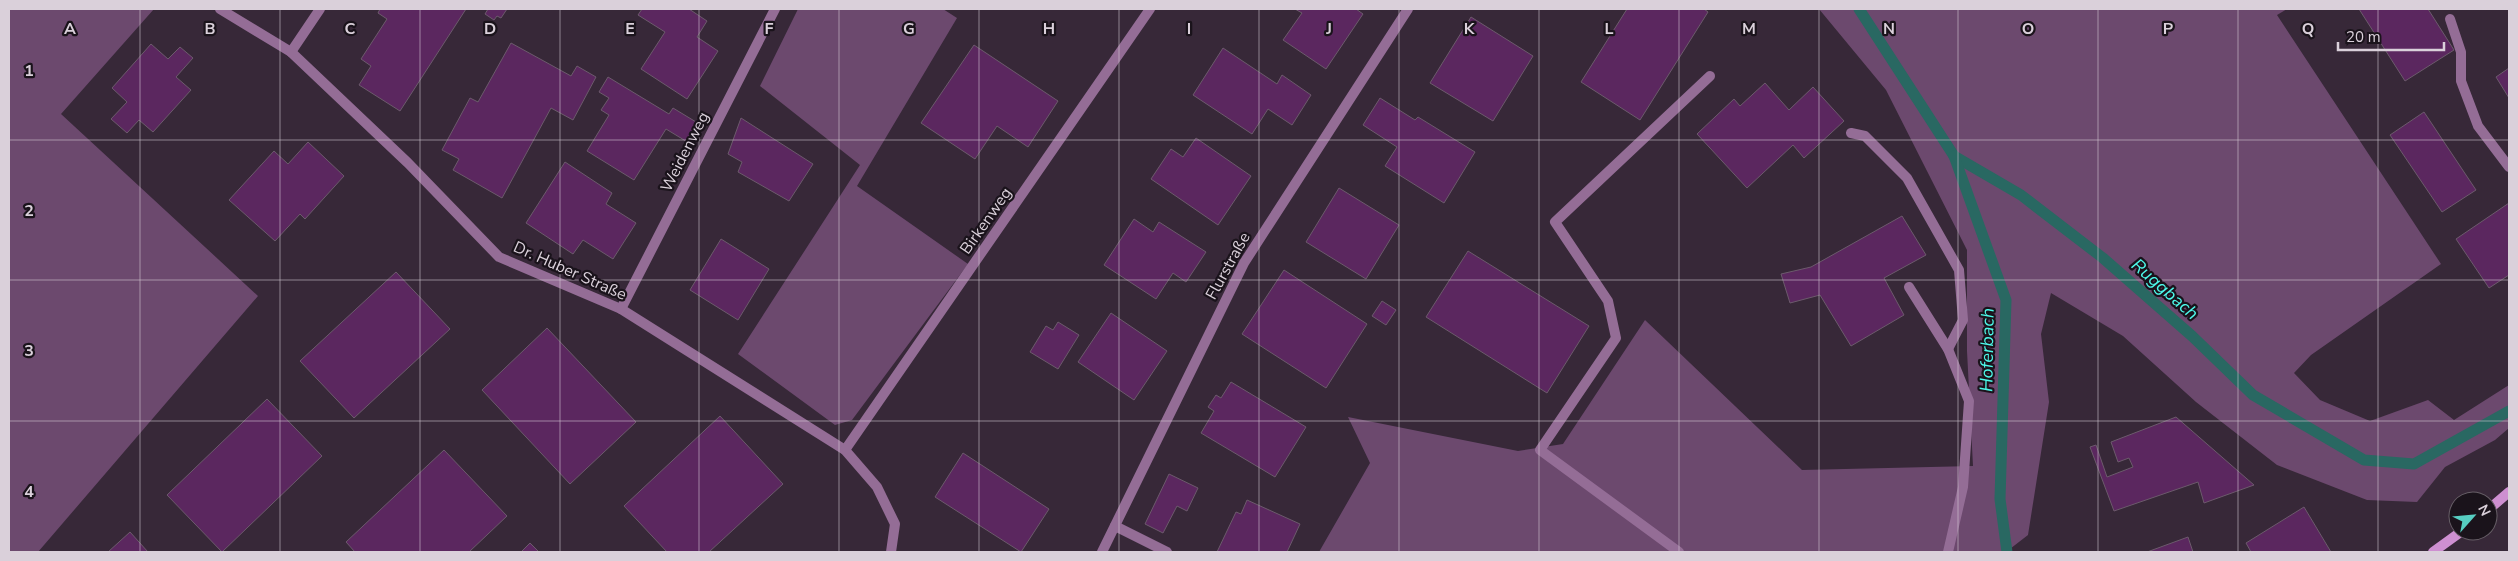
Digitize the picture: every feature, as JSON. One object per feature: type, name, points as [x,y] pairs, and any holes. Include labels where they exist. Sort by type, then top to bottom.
[{"type":"main road","points":[[2498,501],[2509,492]]},
{"type":"main road","points":[[2433,552],[2448,541]]},
{"type":"street","name":"Dr. Huber Straße","points":[[220,9],[291,52],[408,163],[499,256],[621,309],[845,450],[877,487],[895,524],[891,552]]},
{"type":"street","points":[[291,52],[320,9]]},
{"type":"street","name":"Weidenweg","points":[[621,309],[775,9]]},
{"type":"street","name":"Birkenweg","points":[[845,450],[1150,9]]},
{"type":"street","name":"Flurstraße","points":[[1102,552],[1244,263],[1408,9]]},
{"type":"street","points":[[2450,19],[2461,52],[2461,81],[2478,126],[2509,167]]},
{"type":"street","points":[[1678,552],[1540,450],[1616,338],[1608,301],[1555,222],[1710,76]]},
{"type":"street","points":[[1851,133],[1865,136],[1907,178],[1959,270],[1963,320],[1948,349]]},
{"type":"street","points":[[1909,286],[1948,349],[1968,401],[1963,488],[1948,552]]},
{"type":"street","points":[[1115,526],[1167,552]]},
{"type":"shaded area","points":[[9,9],[154,9],[61,114],[258,296],[38,552],[9,552]]},
{"type":"shaded area","points":[[798,9],[943,9],[957,18],[857,186],[968,264],[852,420],[835,425],[738,354],[860,165],[760,86]]},
{"type":"shaded area","points":[[1819,9],[2287,9],[2277,15],[2441,264],[2311,355],[2294,373],[2320,400],[2370,421],[2428,400],[2454,420],[2509,385],[2509,428],[2495,440],[2445,467],[2417,502],[2367,500],[2277,465],[2196,402],[2123,336],[2051,293],[2041,334],[2049,402],[2028,535],[2006,552],[1319,552],[1370,463],[1348,417],[1518,451],[1563,444],[1645,320],[1802,470],[1973,466],[1967,351],[1967,250],[1886,90]]},
{"type":"building","points":[[380,9],[466,9],[400,111],[359,85],[371,66],[361,59],[387,19],[378,13]]},
{"type":"building","points":[[488,9],[507,9],[501,18],[497,16],[494,20],[485,14]]},
{"type":"building","points":[[642,9],[689,9],[707,21],[697,37],[718,51],[687,99],[641,69],[665,32],[638,15]]},
{"type":"building","points":[[1295,9],[1356,9],[1363,14],[1326,69],[1283,40],[1302,13]]},
{"type":"building","points":[[1627,9],[1704,9],[1708,12],[1640,120],[1581,82]]},
{"type":"building","points":[[2359,9],[2428,9],[2454,50],[2405,81]]},
{"type":"building","points":[[1471,17],[1533,56],[1493,121],[1430,83]]},
{"type":"building","points":[[511,43],[571,76],[577,66],[596,77],[573,120],[551,108],[502,198],[453,170],[459,159],[442,150],[470,98],[478,102]]},
{"type":"building","points":[[151,44],[168,59],[180,47],[193,58],[176,77],[191,90],[153,132],[139,120],[127,133],[111,119],[127,102],[112,88]]},
{"type":"building","points":[[974,45],[1058,101],[1028,147],[997,126],[975,159],[921,123]]},
{"type":"building","points":[[1223,48],[1277,84],[1282,75],[1311,95],[1292,125],[1268,109],[1252,134],[1193,95]]},
{"type":"building","points":[[2509,68],[2509,98],[2496,77]]},
{"type":"building","points":[[608,77],[669,114],[673,108],[701,125],[689,143],[666,129],[634,180],[587,151],[609,115],[601,110],[609,98],[599,92]]},
{"type":"building","points":[[1765,83],[1789,110],[1813,87],[1844,121],[1804,158],[1793,145],[1747,188],[1697,134],[1734,99],[1740,106]]},
{"type":"building","points":[[1380,98],[1415,120],[1418,117],[1475,152],[1444,203],[1385,166],[1397,147],[1363,125]]},
{"type":"building","points":[[2424,112],[2476,190],[2442,212],[2390,135]]},
{"type":"building","points":[[741,118],[813,164],[789,201],[738,172],[742,162],[728,154]]},
{"type":"building","points":[[1196,138],[1251,176],[1218,225],[1151,179],[1171,149],[1183,157]]},
{"type":"building","points":[[308,142],[344,176],[305,219],[300,214],[275,241],[229,200],[274,151],[288,164]]},
{"type":"building","points":[[565,162],[612,193],[606,204],[636,223],[613,259],[583,240],[573,254],[526,223]]},
{"type":"building","points":[[1339,188],[1399,225],[1366,279],[1306,242]]},
{"type":"building","points":[[2509,203],[2509,275],[2489,288],[2456,239]]},
{"type":"building","points":[[1902,216],[1926,255],[1884,278],[1904,315],[1851,346],[1820,295],[1790,303],[1781,274],[1811,267]]},
{"type":"building","points":[[1134,219],[1153,232],[1159,222],[1206,252],[1186,282],[1173,273],[1156,299],[1104,265]]},
{"type":"building","points":[[721,239],[769,269],[738,320],[690,290]]},
{"type":"building","points":[[1468,251],[1589,326],[1547,393],[1426,317]]},
{"type":"building","points":[[1284,270],[1367,324],[1326,388],[1242,334]]},
{"type":"building","points":[[396,272],[450,329],[354,418],[300,361]]},
{"type":"building","points":[[1382,301],[1396,310],[1386,325],[1372,316]]},
{"type":"building","points":[[1111,313],[1167,351],[1134,400],[1078,362]]},
{"type":"building","points":[[1058,322],[1079,335],[1058,369],[1030,352],[1046,326],[1053,330]]},
{"type":"building","points":[[547,328],[636,422],[570,484],[482,390]]},
{"type":"building","points":[[1231,382],[1306,427],[1275,477],[1201,433],[1214,411],[1208,407],[1216,395],[1221,398]]},
{"type":"building","points":[[267,399],[322,456],[222,552],[167,495]]},
{"type":"building","points":[[720,416],[783,484],[709,552],[667,552],[624,506]]},
{"type":"building","points":[[2176,417],[2254,485],[2204,503],[2198,482],[2114,511],[2090,447],[2096,445],[2107,477],[2133,467],[2129,458],[2118,462],[2111,442]]},
{"type":"building","points":[[444,450],[507,516],[469,552],[355,552],[346,542]]},
{"type":"building","points":[[963,453],[1049,509],[1021,552],[935,497]]},
{"type":"building","points":[[1169,474],[1198,488],[1187,511],[1177,506],[1163,533],[1145,524]]},
{"type":"building","points":[[1247,500],[1300,524],[1287,552],[1217,552],[1236,512],[1241,514]]},
{"type":"building","points":[[2304,507],[2331,552],[2251,552],[2246,543]]},
{"type":"building","points":[[130,532],[148,552],[108,552]]},
{"type":"building","points":[[2188,537],[2193,552],[2147,552]]},
{"type":"building","points":[[530,543],[539,552],[521,552]]},
{"type":"waterway","name":"Ruggbach","points":[[1859,9],[1954,156],[2021,195],[2103,258],[2192,336],[2253,395],[2364,460],[2414,464],[2509,411]]},
{"type":"waterway","name":"Hoferbach","points":[[1954,156],[2006,300],[2000,499],[2007,552]]}]
